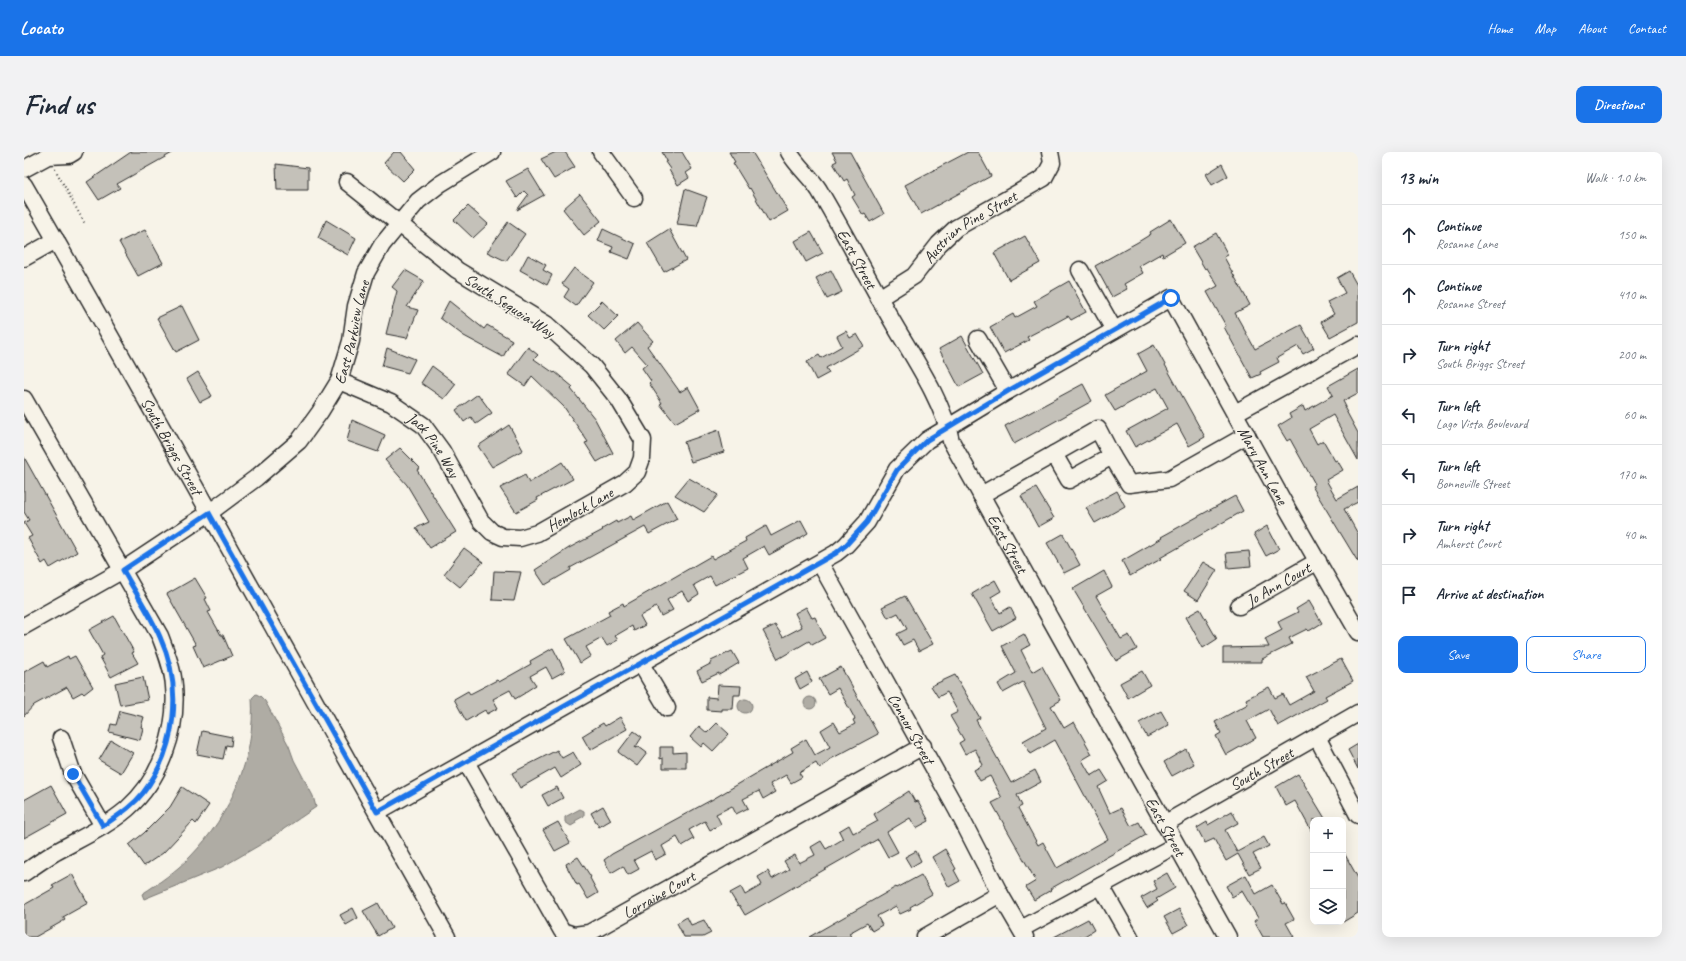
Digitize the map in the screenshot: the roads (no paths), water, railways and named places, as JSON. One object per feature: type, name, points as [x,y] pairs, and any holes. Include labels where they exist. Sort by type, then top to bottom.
[{"type":"street","points":[[24,169],[49,154],[69,155],[74,152]]},
{"type":"street","name":"East Parkview Lane","points":[[24,626],[123,570],[209,513],[256,478],[299,441],[320,412],[339,381],[351,341],[356,306],[366,273],[382,245],[418,201],[440,184],[492,152]]},
{"type":"street","points":[[601,152],[634,198]]},
{"type":"street","name":"East Street","points":[[789,152],[795,162],[818,189],[942,410],[948,426],[951,441],[1228,937]]},
{"type":"street","name":"Austrian Pine Street","points":[[879,298],[914,276],[939,244],[956,228],[1044,178],[1052,163],[1050,152]]},
{"type":"street","name":"South Sequoia Way","points":[[347,182],[400,223],[456,270],[546,324],[592,366],[619,400],[642,440],[642,458]]},
{"type":"street","name":"South Briggs Street","points":[[24,185],[448,937]]},
{"type":"street","points":[[24,258],[56,240]]},
{"type":"street","points":[[377,812],[641,664],[820,562],[846,545],[859,532],[869,518],[897,470],[927,440],[948,426],[1114,330],[1080,270]]},
{"type":"street","name":"Mary Ann Lane","points":[[1114,330],[1171,298],[1358,632]]},
{"type":"street","points":[[978,339],[1008,391]]},
{"type":"street","points":[[1235,413],[1358,345]]},
{"type":"street","name":"Jack Pine Way","points":[[339,381],[391,403],[423,425],[442,451],[481,521],[492,532],[503,537]]},
{"type":"street","points":[[24,399],[160,636],[169,660],[174,685],[174,714],[166,747],[154,776],[143,793],[127,809],[103,826],[53,854],[24,873]]},
{"type":"street","points":[[981,495],[1098,429],[1129,484],[1169,479],[1247,435]]},
{"type":"street","points":[[1054,454],[1069,480],[1112,456]]},
{"type":"street","name":"Hemlock Lane","points":[[503,537],[520,538],[537,533],[550,526],[625,483],[637,472],[642,458]]},
{"type":"street","name":"Jo Ann Court","points":[[1239,606],[1318,561]]},
{"type":"street","name":"Connor Street","points":[[820,562],[923,746],[958,810],[1000,894],[1023,933]]},
{"type":"street","points":[[641,664],[667,708]]},
{"type":"street","name":"South Street","points":[[1164,824],[1358,713]]},
{"type":"street","points":[[1317,737],[1358,815]]},
{"type":"street","points":[[61,738],[73,774],[103,826]]},
{"type":"street","name":"Lorraine Court","points":[[466,762],[562,931],[574,935],[589,933],[923,746]]},
{"type":"street","points":[[1023,933],[1101,886],[1176,845]]},
{"type":"street","points":[[1101,886],[1130,937]]},
{"type":"street","points":[[925,937],[1000,894]]}]
